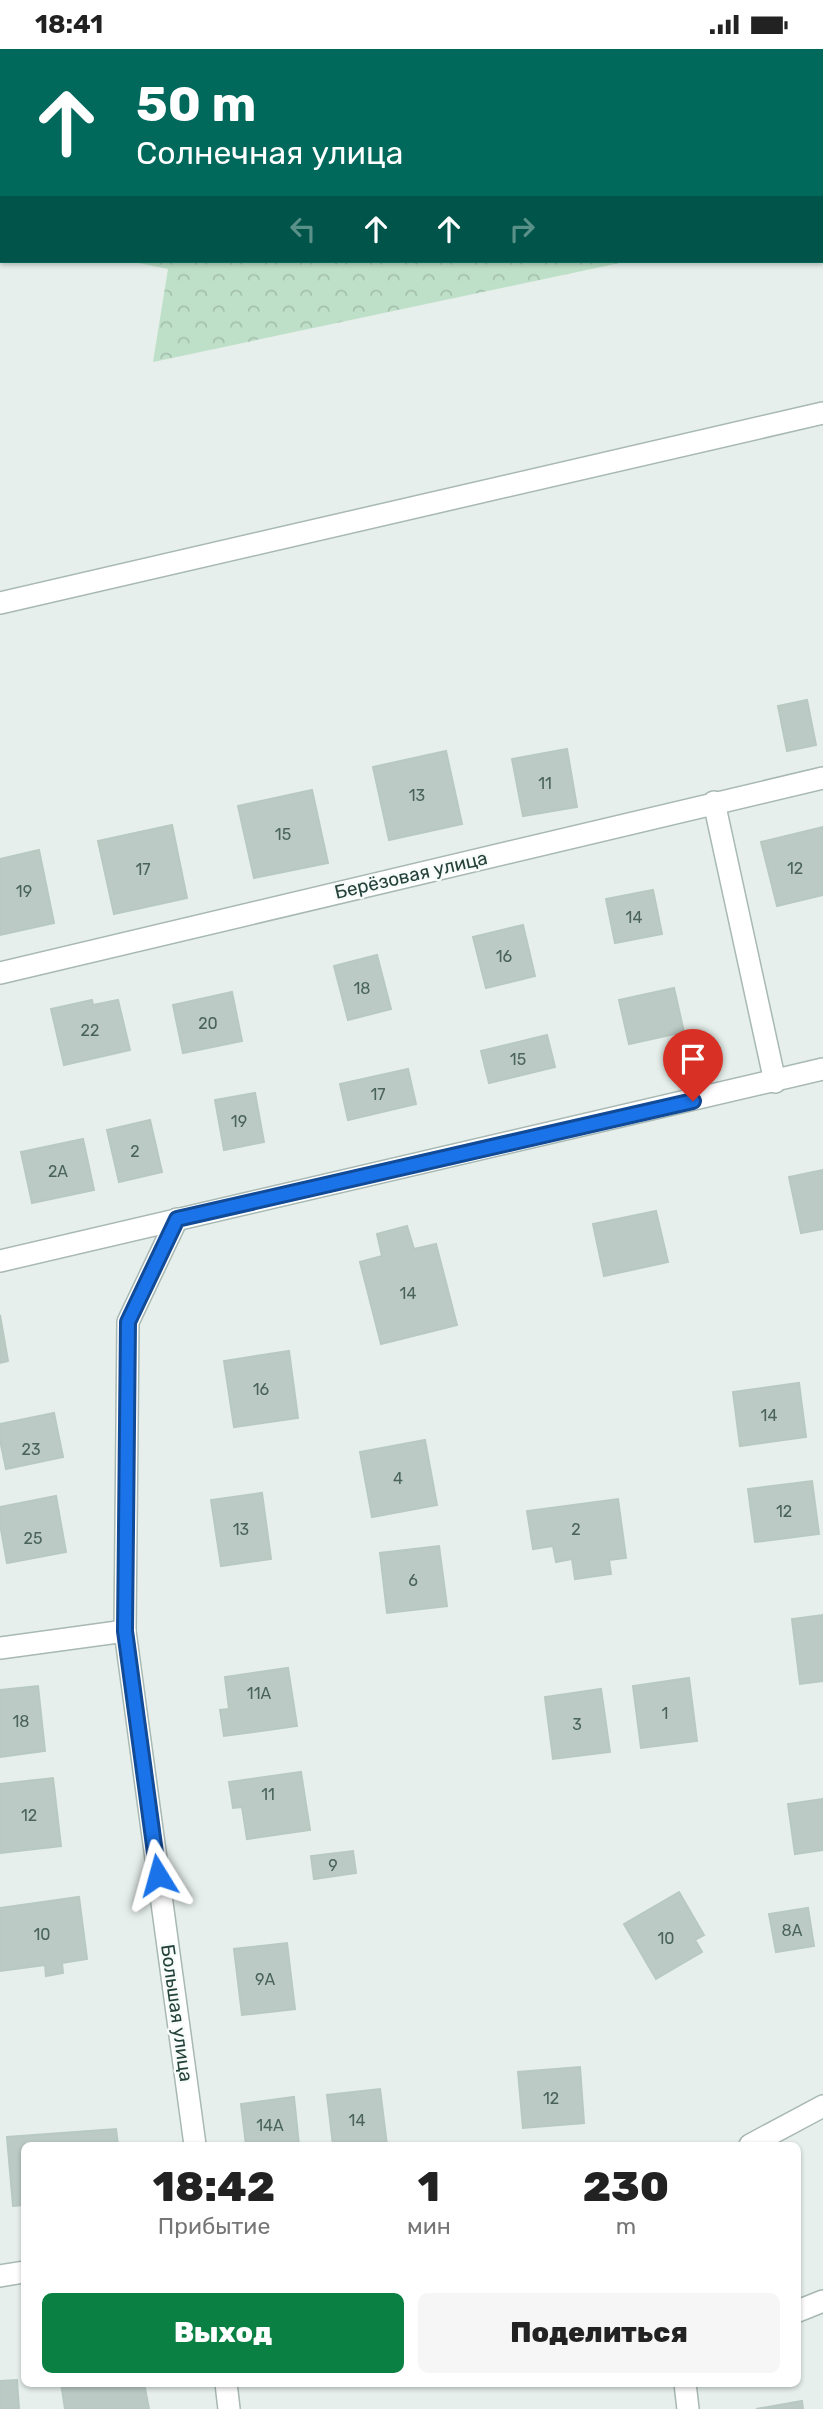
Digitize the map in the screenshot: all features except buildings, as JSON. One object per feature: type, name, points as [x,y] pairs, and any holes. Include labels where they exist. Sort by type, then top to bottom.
[{"type":"street","points":[[0,603],[823,413]]},
{"type":"street","name":"Берёзовая улица","points":[[0,972],[823,778]]},
{"type":"street","points":[[714,802],[775,1082]]},
{"type":"street","points":[[0,1261],[823,1069]]},
{"type":"street","name":"Большая улица","points":[[177,1219],[128,1322],[125,1631],[195,2142]]},
{"type":"street","points":[[0,1648],[125,1631]]},
{"type":"street","points":[[756,2142],[823,2106]]},
{"type":"street","points":[[0,2276],[21,2273]]},
{"type":"street","points":[[801,2310],[823,2301]]},
{"type":"street","points":[[226,2387],[229,2409]]},
{"type":"street","points":[[685,2387],[688,2409]]},
{"type":"green space","points":[[139,263],[620,263],[153,362],[168,269]]},
{"type":"route","points":[[158,1875],[125,1631],[128,1322],[177,1219],[693,1101]]}]
